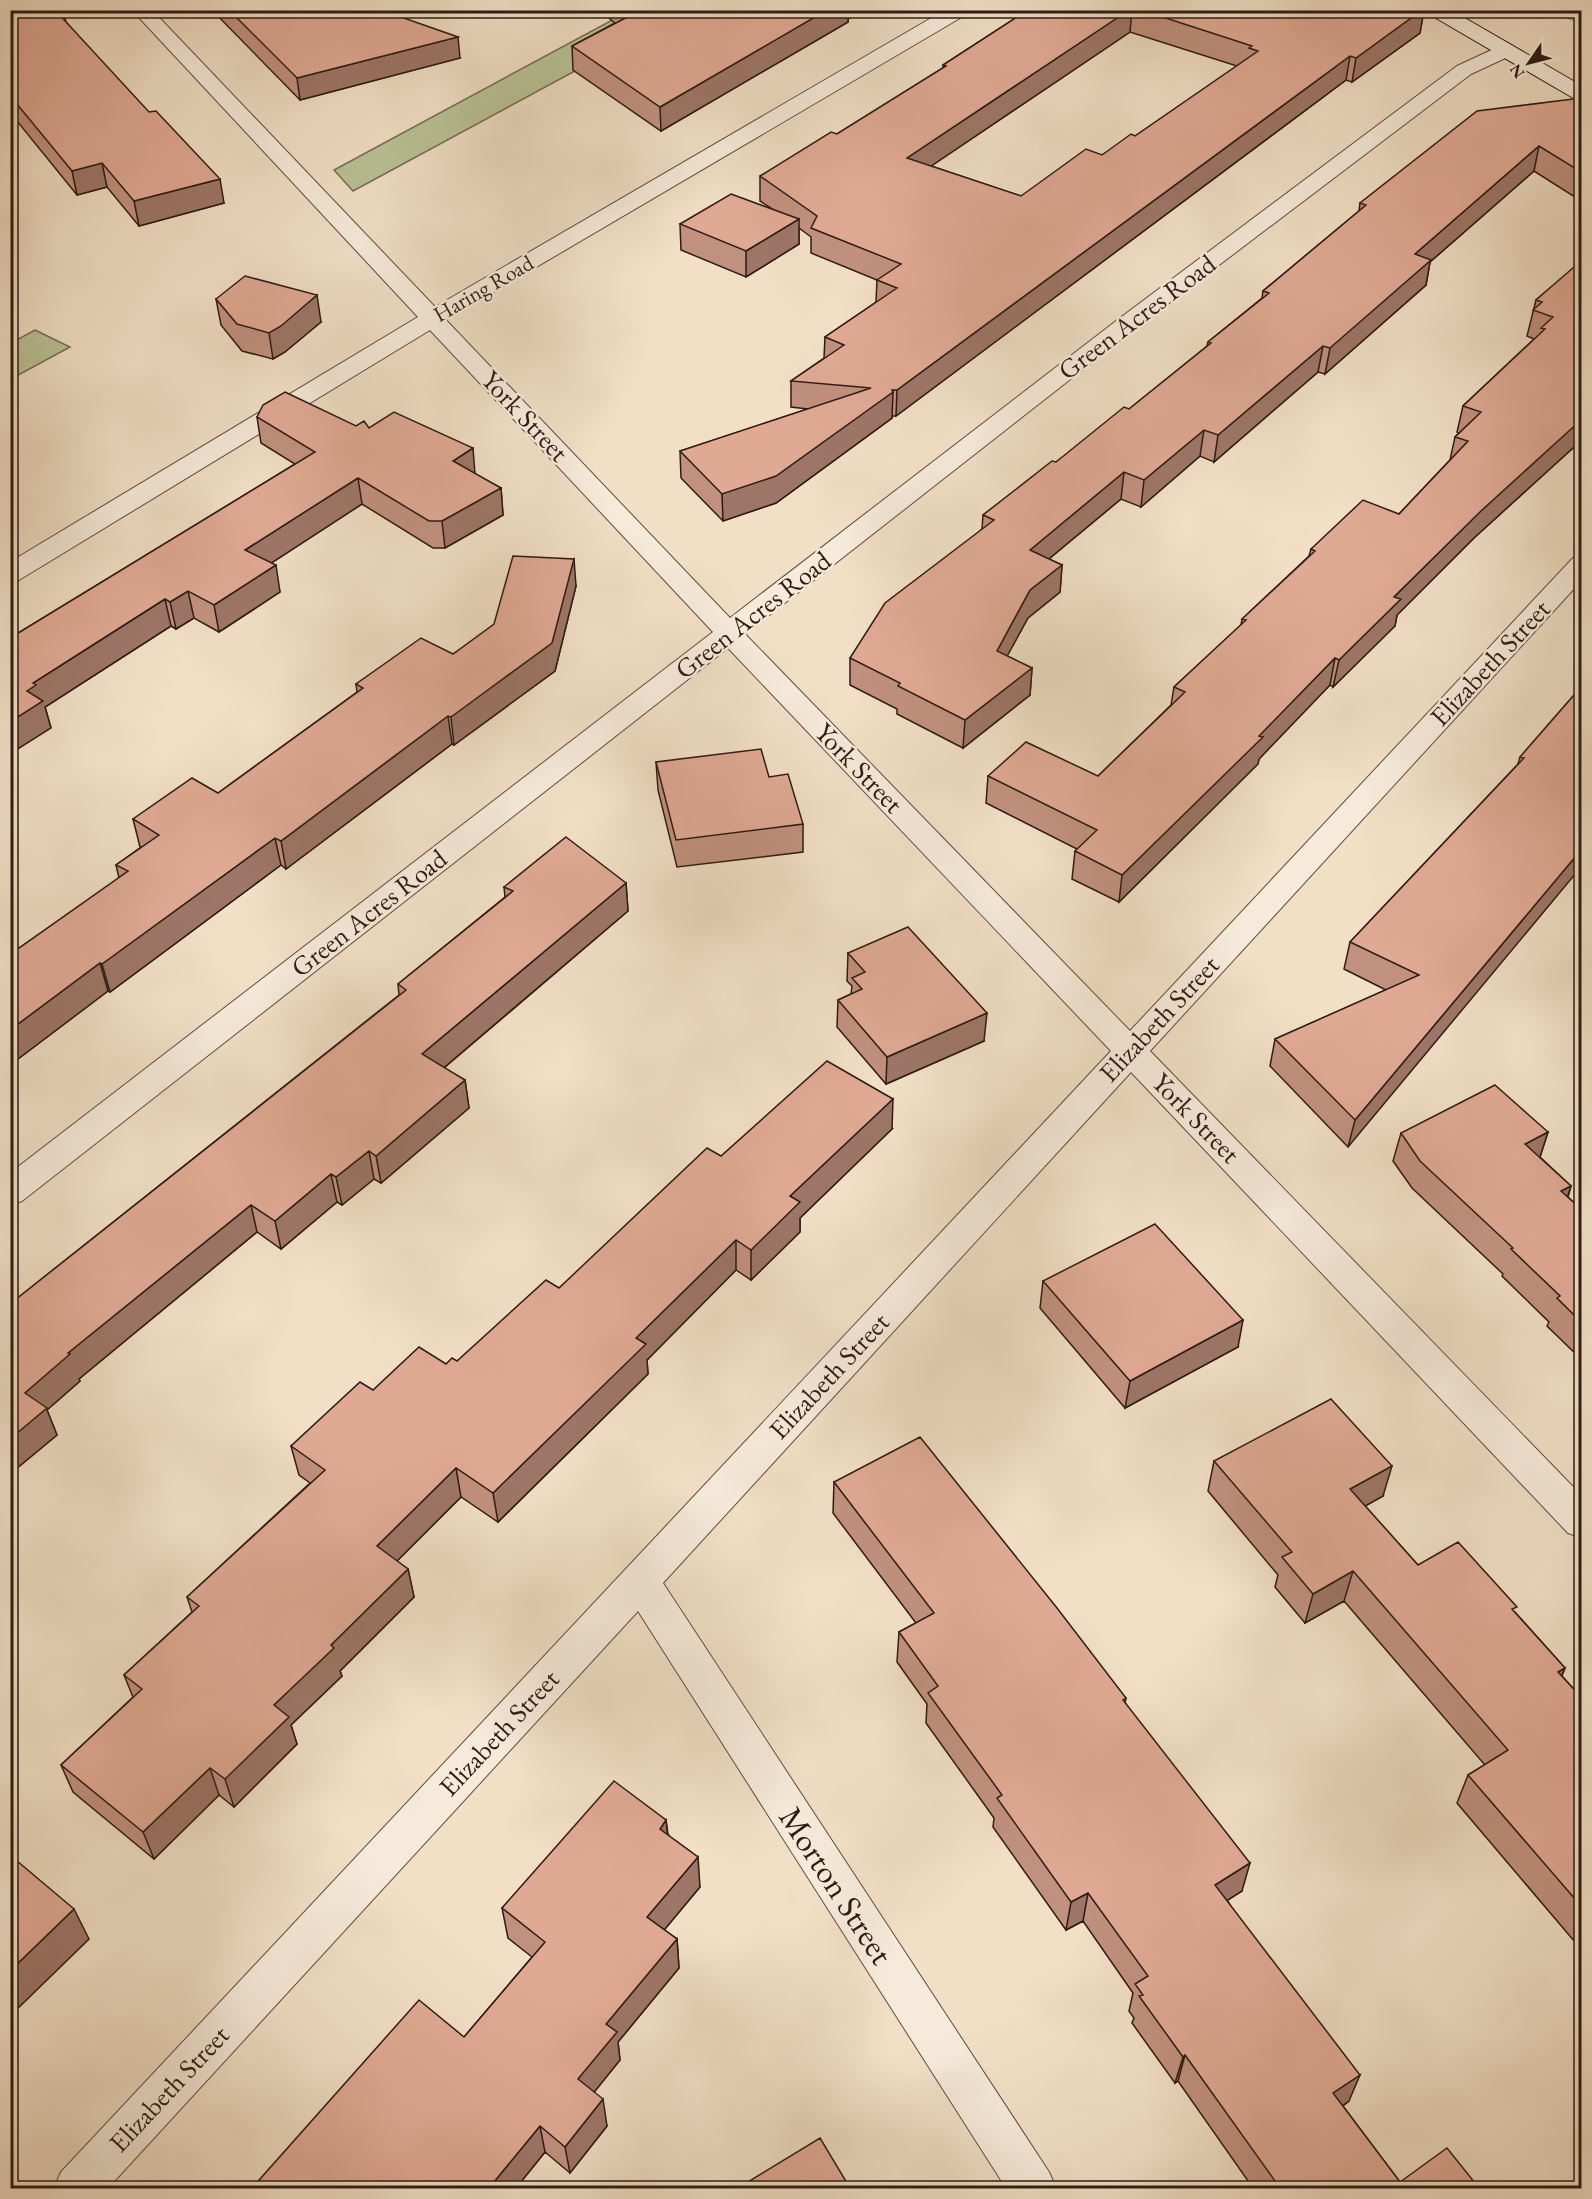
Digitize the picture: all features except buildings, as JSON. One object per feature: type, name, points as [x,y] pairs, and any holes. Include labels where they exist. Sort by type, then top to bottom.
[{"type":"street","name":"York Street","points":[[141,10],[729,633],[1581,1522]]},
{"type":"street","name":"Haring Road","points":[[10,574],[432,318],[960,10]]},
{"type":"street","points":[[1436,10],[1581,95]]},
{"type":"street","name":"Green Acres Road","points":[[10,1192],[1114,334],[1454,77],[1505,51]]},
{"type":"street","name":"Elizabeth Street","points":[[77,2188],[1581,564]]},
{"type":"street","name":"Morton Street","points":[[640,1581],[1034,2188]]},
{"type":"green space","points":[[629,11],[686,11],[353,191],[334,170]]},
{"type":"green space","points":[[35,330],[70,347],[11,379],[11,343]]},
{"type":"waterway","points":[[1576,10],[1582,13]]}]
